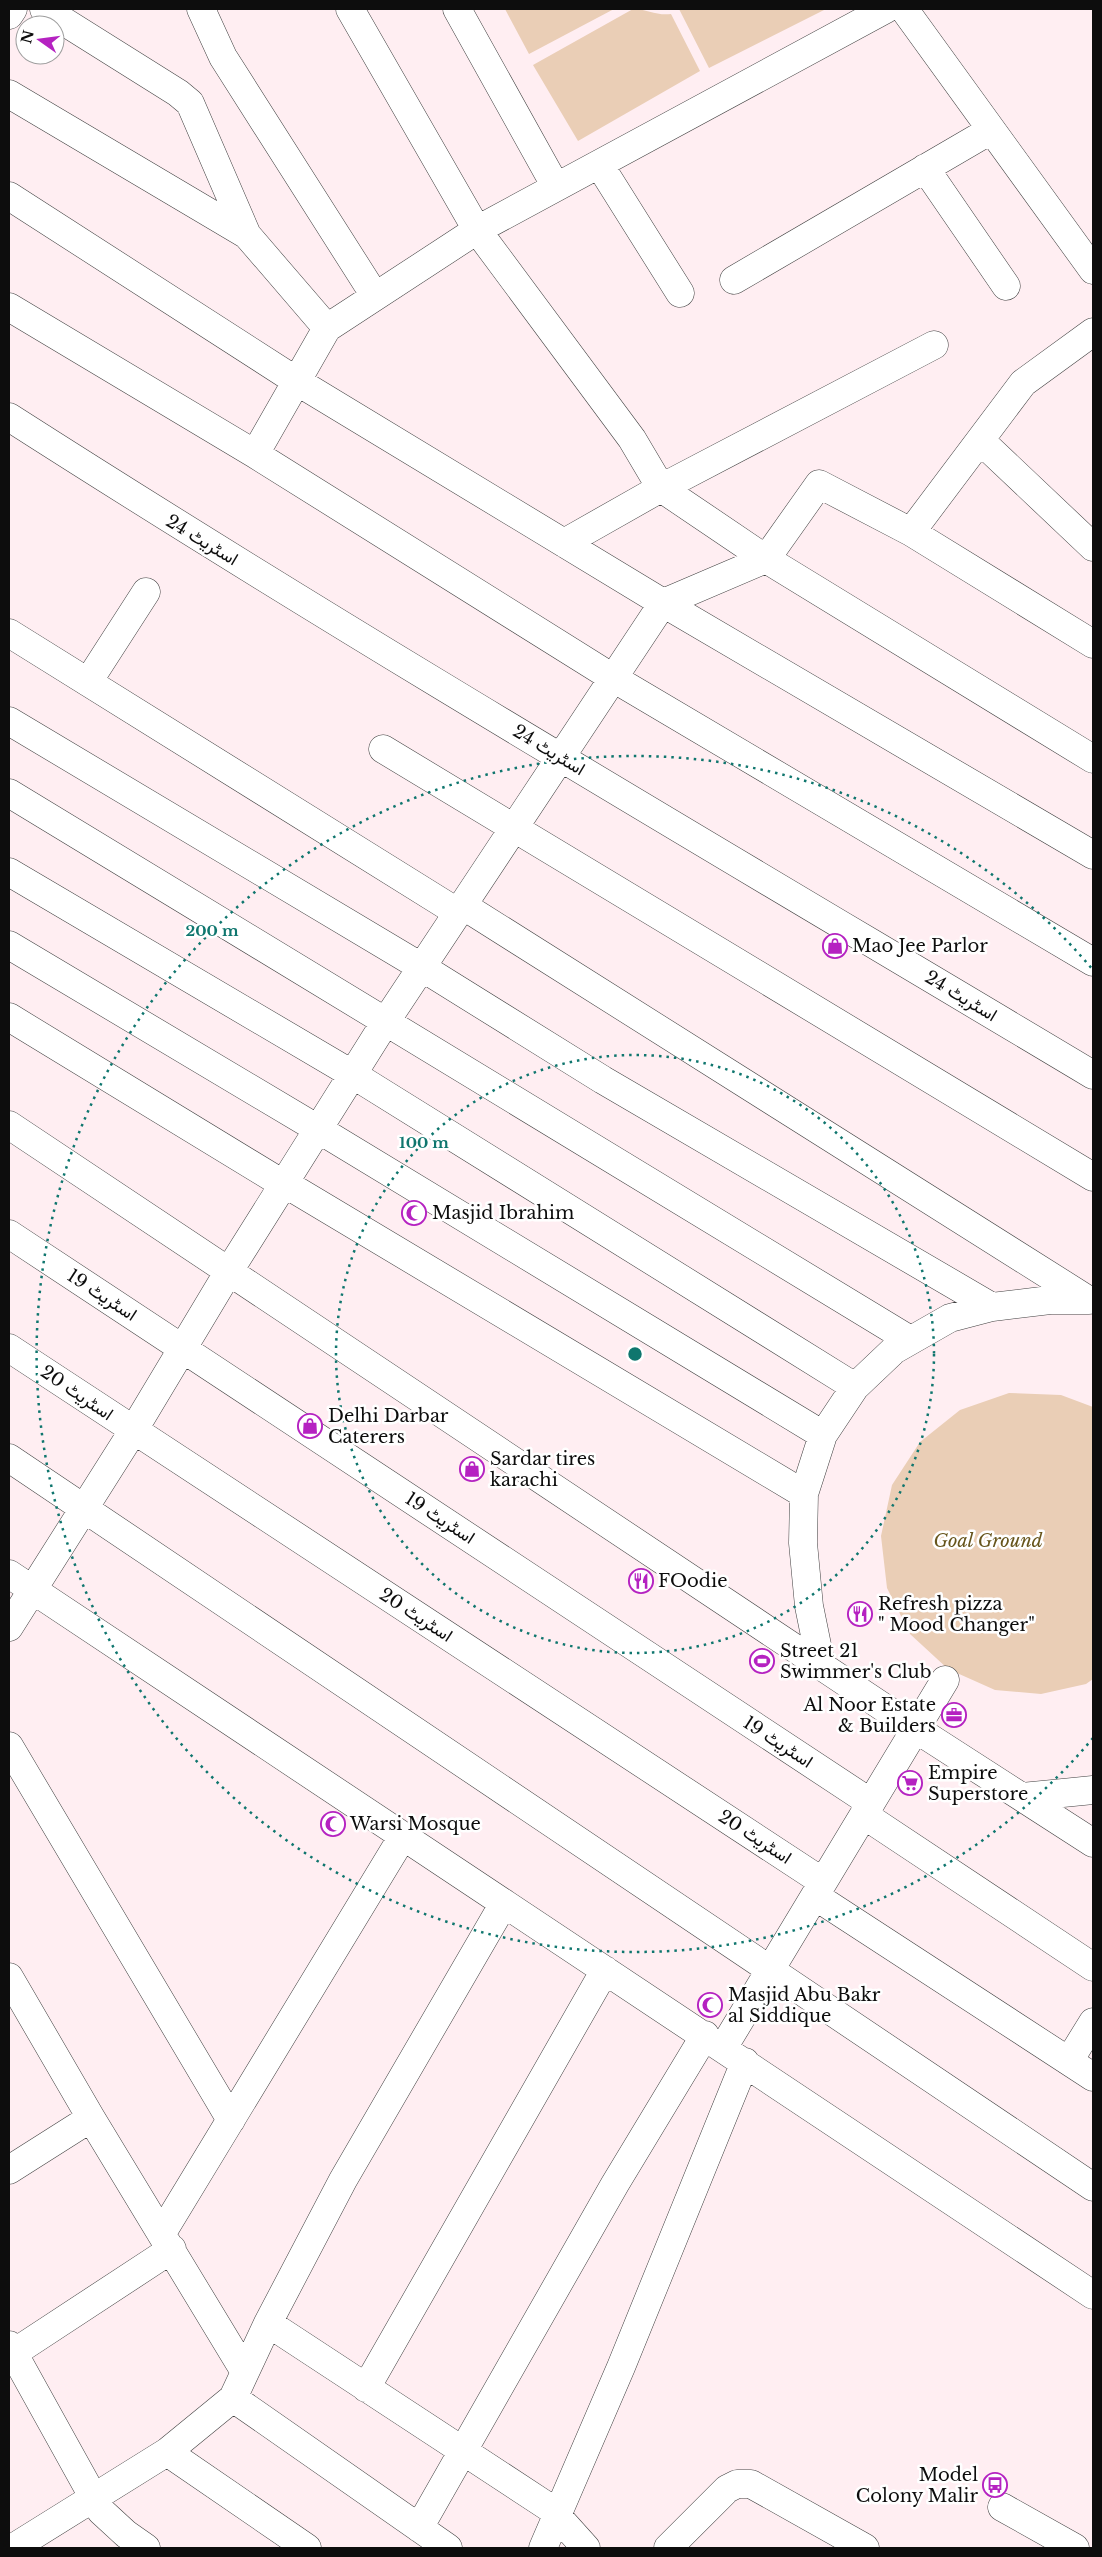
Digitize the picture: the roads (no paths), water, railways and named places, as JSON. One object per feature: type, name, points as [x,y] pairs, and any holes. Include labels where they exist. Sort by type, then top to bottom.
[{"type":"street","points":[[9,15],[13,9]]},
{"type":"street","points":[[44,9],[178,93],[190,104],[247,235],[327,328]]},
{"type":"street","points":[[201,9],[223,57],[375,296]]},
{"type":"street","points":[[350,9],[477,230],[632,439],[661,488],[766,559],[1093,759]]},
{"type":"street","points":[[457,9],[556,187]]},
{"type":"street","points":[[255,454],[298,382],[327,328],[477,230],[889,9],[991,130],[1093,270]]},
{"type":"street","points":[[9,94],[247,235]]},
{"type":"street","points":[[734,280],[991,130]]},
{"type":"street","points":[[599,164],[680,293]]},
{"type":"street","points":[[925,168],[1006,286]]},
{"type":"street","points":[[9,196],[298,382],[663,602],[1093,855]]},
{"type":"street","points":[[9,307],[255,454],[613,678],[1093,962]]},
{"type":"street","points":[[911,532],[1023,384],[1093,332]]},
{"type":"street","points":[[564,543],[661,488],[934,346]]},
{"type":"street","name":"اسٹریٹ 24","points":[[9,417],[160,514],[560,757],[1093,1075]]},
{"type":"street","points":[[981,441],[1093,547]]},
{"type":"street","points":[[9,1627],[133,1431],[229,1271],[352,1074],[423,968],[459,908],[663,602],[766,559],[819,484],[911,532],[1093,644]]},
{"type":"street","points":[[88,682],[146,592]]},
{"type":"street","points":[[9,633],[459,908],[1089,1300]]},
{"type":"street","points":[[9,721],[423,968],[603,1080],[992,1307]]},
{"type":"street","points":[[383,749],[1093,1177]]},
{"type":"street","points":[[9,793],[910,1340]]},
{"type":"street","points":[[9,872],[352,1074],[855,1387]]},
{"type":"street","points":[[9,945],[318,1129],[823,1435]]},
{"type":"street","points":[[9,1017],[283,1184],[804,1494]]},
{"type":"street","points":[[9,1125],[916,1728],[1093,1843]]},
{"type":"street","name":"اسٹریٹ 19","points":[[9,1234],[182,1348],[867,1809],[1093,1967]]},
{"type":"street","points":[[821,1665],[809,1606],[803,1543],[804,1494],[823,1435],[855,1387],[894,1350],[950,1318],[992,1307],[1089,1300]]},
{"type":"street","name":"اسٹریٹ 20","points":[[9,1348],[819,1889],[1093,2077]]},
{"type":"street","points":[[9,1458],[1093,2187]]},
{"type":"street","points":[[9,1574],[1093,2295]]},
{"type":"street","points":[[419,2528],[610,2192],[724,2048],[945,1680]]},
{"type":"street","points":[[9,1746],[231,2120]]},
{"type":"street","points":[[1022,1797],[1093,1790]]},
{"type":"street","points":[[146,2548],[126,2534],[101,2511],[10,2352],[167,2241],[231,2120],[403,1836]]},
{"type":"street","points":[[21,2546],[94,2496],[167,2452],[232,2398],[268,2323],[343,2180],[504,1903]]},
{"type":"street","points":[[366,2388],[605,1970]]},
{"type":"street","points":[[12,1989],[245,2372]]},
{"type":"street","points":[[1070,2061],[1093,2022]]},
{"type":"street","points":[[543,2548],[624,2358],[724,2048]]},
{"type":"street","points":[[9,2170],[91,2118]]},
{"type":"street","points":[[268,2323],[550,2508],[586,2548]]},
{"type":"street","points":[[232,2398],[448,2548]]},
{"type":"street","points":[[167,2452],[307,2548]]},
{"type":"street","points":[[668,2548],[727,2489],[737,2484],[751,2484],[865,2548]]},
{"type":"street","points":[[1002,2507],[1075,2548]]},
{"type":"place","name":"Mao Jee Parlor","points":[[835,946]]},
{"type":"place","name":"Masjid Ibrahim","points":[[414,1213]]},
{"type":"place","name":"Delhi Darbar Caterers","points":[[310,1426]]},
{"type":"place","name":"Sardar tires karachi","points":[[472,1469]]},
{"type":"place","name":"FOodie","points":[[641,1581]]},
{"type":"place","name":"Refresh pizza \" Mood Changer\"","points":[[860,1614]]},
{"type":"place","name":"Street 21 Swimmer's Club","points":[[762,1661]]},
{"type":"place","name":"Al Noor Estate & Builders","points":[[954,1715]]},
{"type":"place","name":"Empire Superstore","points":[[910,1783]]},
{"type":"place","name":"Warsi Mosque","points":[[333,1824]]},
{"type":"place","name":"Masjid Abu Bakr al Siddique","points":[[710,2005]]},
{"type":"place","name":"Model Colony Malir","points":[[995,2485]]},
{"type":"park label","name":"Goal Ground","points":[[988,1541]]}]
